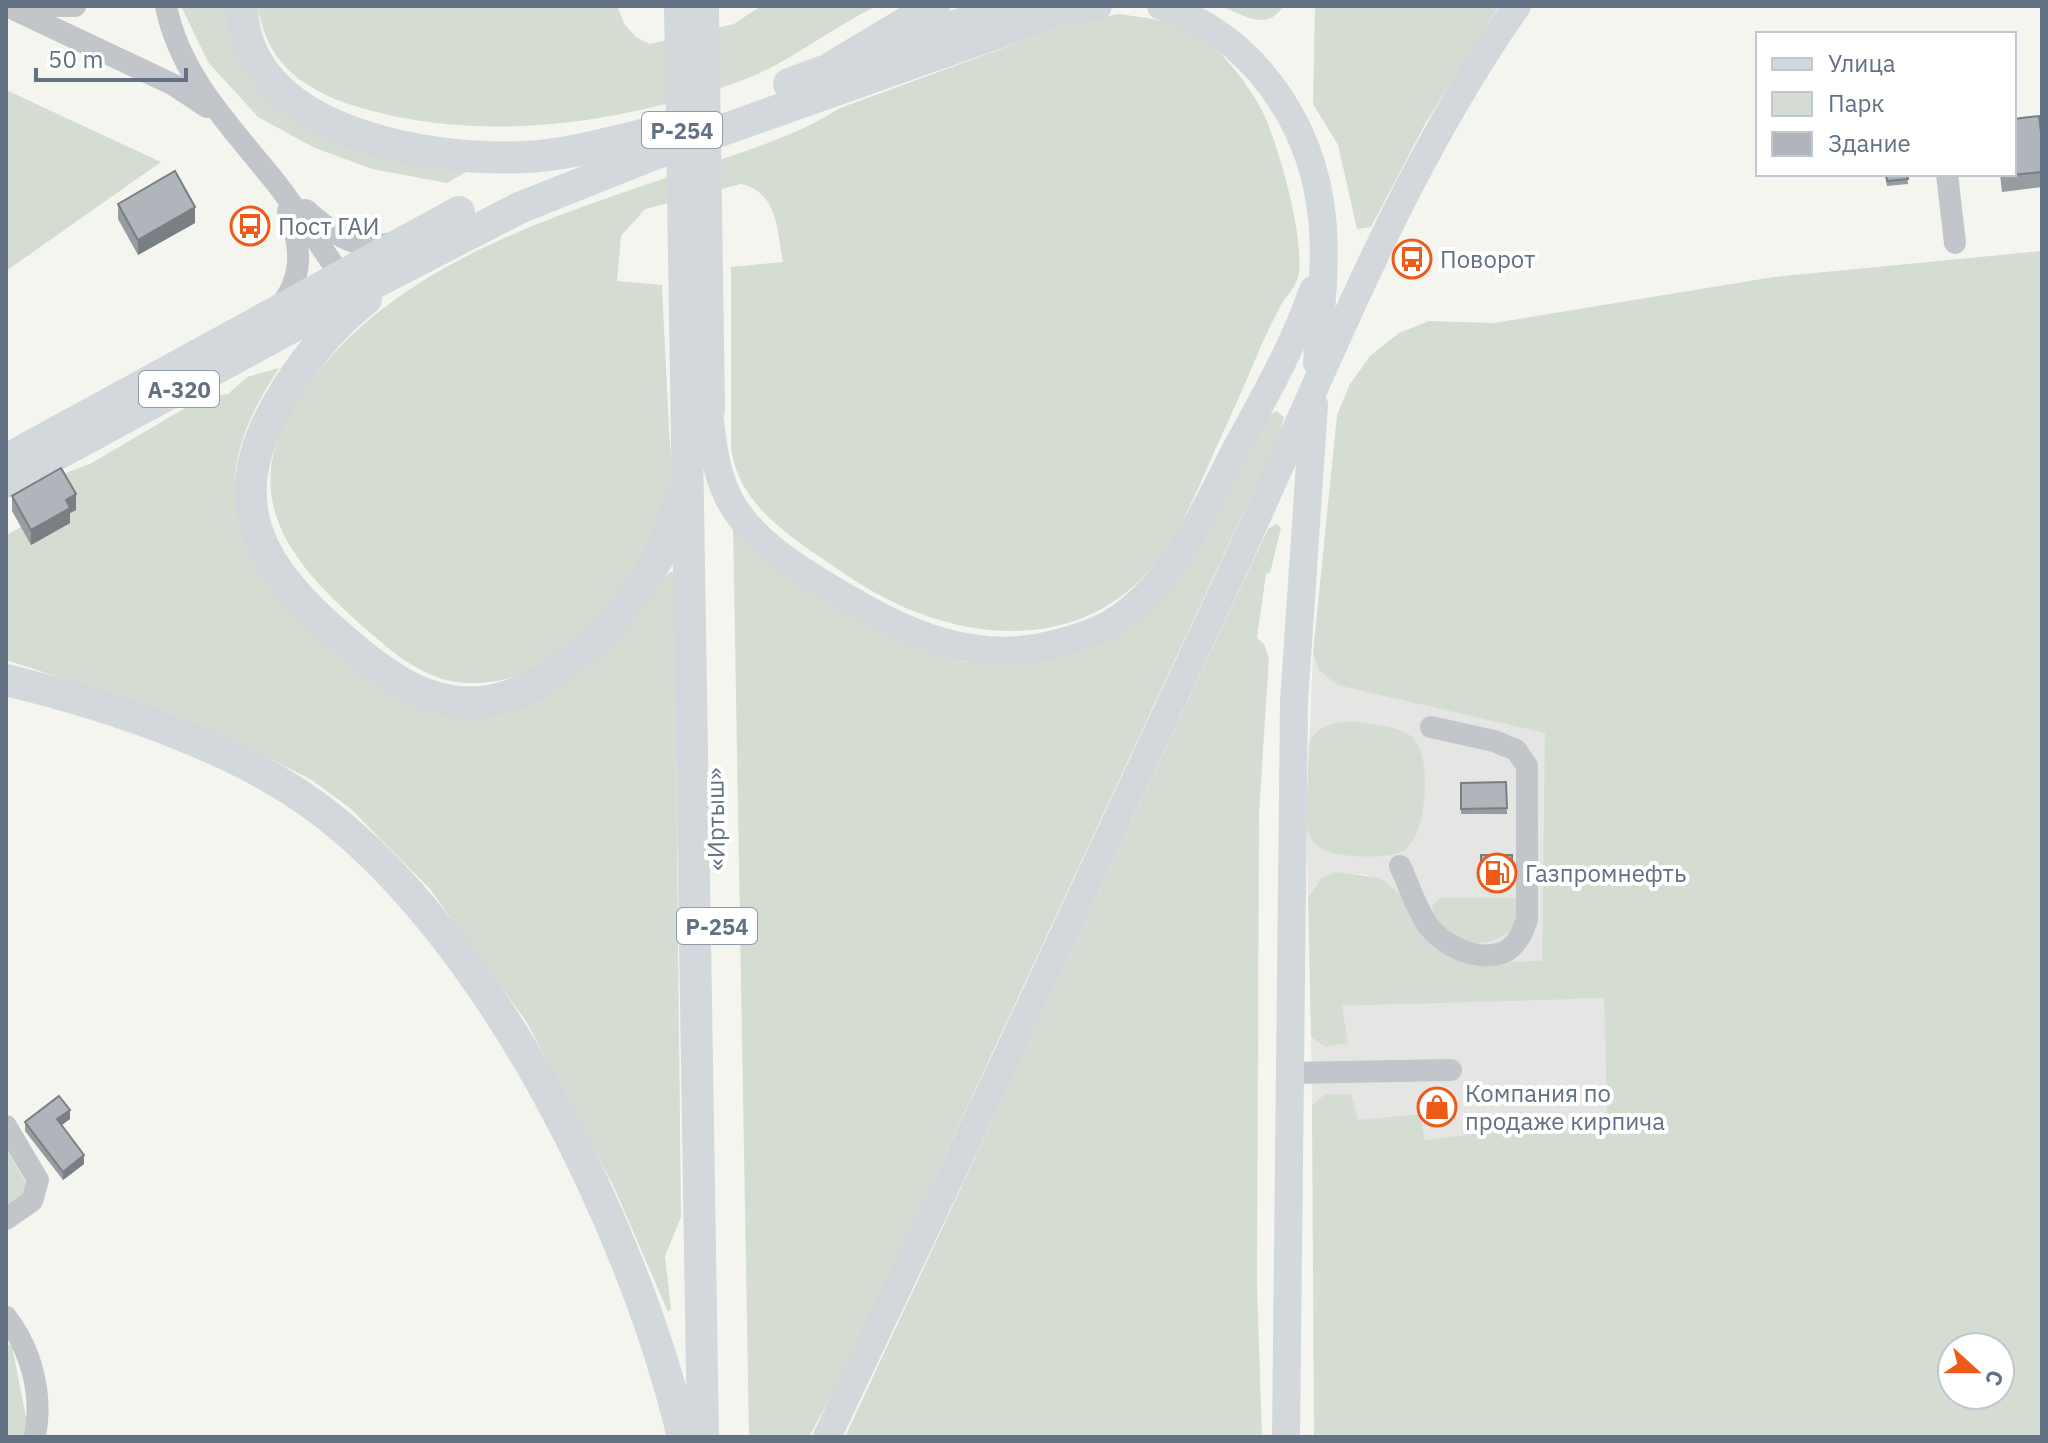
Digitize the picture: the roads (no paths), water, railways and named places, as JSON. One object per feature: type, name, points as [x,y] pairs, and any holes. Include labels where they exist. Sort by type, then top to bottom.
[{"type":"highway","points":[[242,6],[251,48],[259,64],[284,93],[317,117],[395,146],[459,156],[529,157],[646,134]]},
{"type":"highway","name":"Р-254","points":[[680,6],[696,251]]},
{"type":"highway","name":"Р-254","points":[[696,251],[703,6]]},
{"type":"highway","points":[[687,438],[681,490],[666,545],[632,599],[564,666],[524,690],[475,702],[429,696],[388,676],[315,614],[276,568],[253,525],[249,481],[260,437],[273,411],[305,363],[413,249],[513,187],[646,134],[827,70],[934,6]]},
{"type":"highway","points":[[413,249],[597,176],[1064,9]]},
{"type":"highway","name":"А-320","points":[[6,482],[345,285],[413,249]]},
{"type":"highway","name":"«Иртыш»","points":[[696,251],[709,414],[723,1437]]},
{"type":"highway","name":"«Иртыш»","points":[[696,251],[687,438],[703,1437]]},
{"type":"highway","name":"А-320","points":[[6,460],[278,309],[345,285]]},
{"type":"highway","points":[[6,680],[140,722],[259,772],[322,811],[384,869],[440,933],[496,1009],[560,1120],[636,1286],[663,1364],[683,1437]]},
{"type":"main road","points":[[827,70],[1006,6]]},
{"type":"main road","points":[[1064,9],[1098,6]]},
{"type":"main road","points":[[1161,6],[1201,22],[1224,37],[1277,92],[1294,122],[1316,184],[1322,258],[1294,702],[1286,1437]]},
{"type":"main road","points":[[827,1437],[1232,571],[1386,231],[1474,67],[1517,6]]},
{"type":"main road","points":[[709,414],[714,449],[729,499],[749,527],[800,570],[885,621],[930,641],[983,651],[1009,652],[1056,644],[1102,628],[1122,616],[1163,576],[1289,348],[1322,258]]},
{"type":"street","points":[[7,6],[174,85],[221,117]]},
{"type":"street","points":[[42,6],[75,6]]},
{"type":"street","points":[[166,6],[184,59],[221,117],[279,187],[345,285]]},
{"type":"street","points":[[1947,176],[1955,243]]},
{"type":"street","points":[[279,187],[321,224],[352,243],[413,249]]},
{"type":"street","points":[[278,309],[295,282],[300,255],[295,229],[279,187]]},
{"type":"street","points":[[1400,866],[1427,924],[1449,947],[1478,954],[1505,951],[1520,938],[1527,920],[1527,766],[1516,750],[1494,741],[1431,727]]},
{"type":"street","points":[[1290,1073],[1451,1070]]},
{"type":"street","points":[[6,1126],[38,1180],[32,1201],[6,1219]]},
{"type":"street","points":[[6,1317],[32,1369],[41,1409],[35,1437]]},
{"type":"place","name":"Пост ГАИ","points":[[250,226]]},
{"type":"place","name":"Поворот","points":[[1412,259]]},
{"type":"place","name":"Газпромнефть","points":[[1497,873]]},
{"type":"place","name":"Компания по продаже кирпича","points":[[1437,1107]]}]
